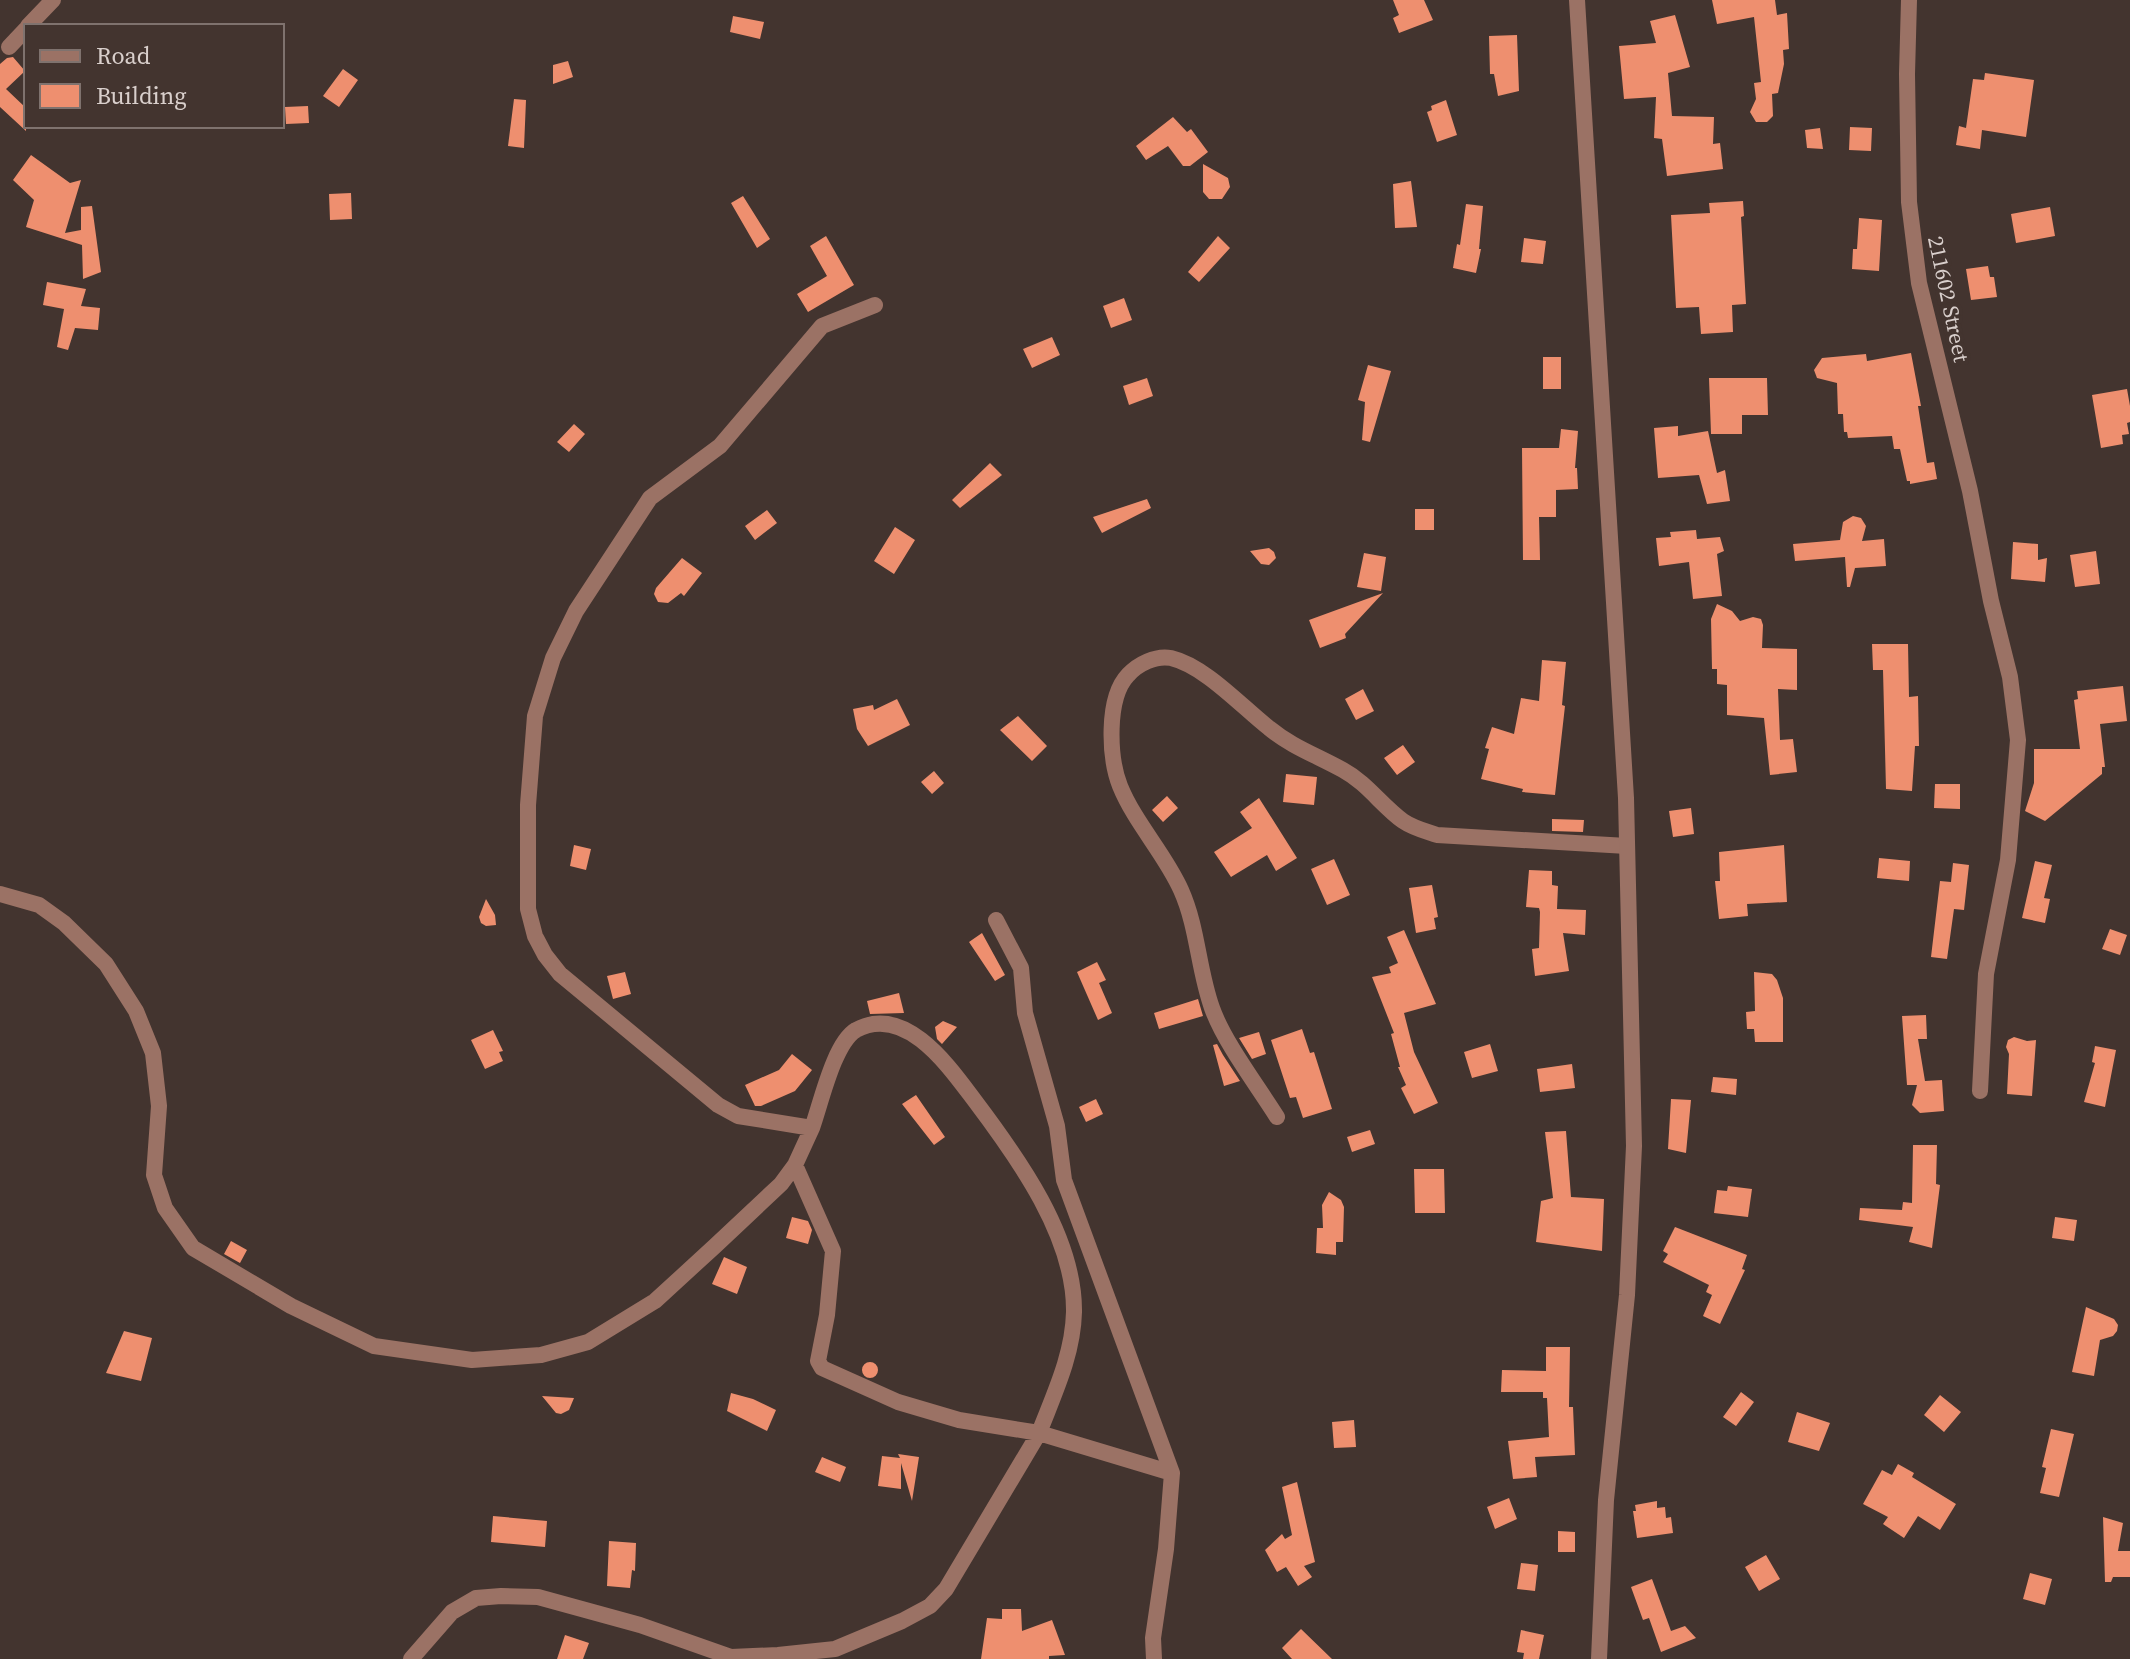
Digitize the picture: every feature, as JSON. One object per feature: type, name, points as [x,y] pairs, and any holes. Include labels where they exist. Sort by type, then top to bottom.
[{"type":"street","points":[[30,24],[53,0]]},
{"type":"street","points":[[1577,0],[1627,846],[1634,1146],[1632,1227],[1606,1500],[1599,1659]]},
{"type":"street","name":"211602 Street","points":[[1909,0],[1909,202],[1919,283],[1970,491],[1991,601],[2010,677],[2018,740],[2008,860],[1986,974],[1980,1091]]},
{"type":"street","points":[[9,47],[24,30]]},
{"type":"street","points":[[812,1128],[738,1116],[718,1105],[560,974],[535,936],[528,909],[528,805],[535,716],[553,658],[576,611],[650,498],[720,446],[822,326],[875,305]]},
{"type":"street","points":[[1277,1117],[1213,1011],[1204,983],[1193,921],[1180,888],[1119,785],[1111,708],[1120,684],[1130,672],[1157,658],[1171,658],[1200,672],[1296,747],[1345,770],[1404,822],[1416,828],[1437,835],[1627,846]]},
{"type":"street","points":[[0,894],[39,905],[64,923],[106,964],[136,1011],[153,1053],[159,1106],[154,1175],[165,1208],[193,1248],[291,1306],[374,1346],[472,1360],[541,1355],[588,1342],[655,1301],[770,1194],[795,1165],[812,1128],[842,1043],[854,1031],[870,1025],[887,1025],[932,1046],[1009,1145],[1033,1184],[1053,1225],[1067,1269],[1074,1310],[1068,1359],[1039,1433],[946,1589],[930,1606],[835,1649],[731,1657],[640,1625],[538,1597],[476,1598],[452,1612],[411,1659]]},
{"type":"street","points":[[996,920],[1021,968],[1025,1013],[1057,1126],[1064,1180],[1172,1473],[1165,1561],[1153,1638],[1154,1659]]},
{"type":"street","points":[[795,1165],[833,1251],[827,1315],[818,1361],[822,1368],[898,1402],[947,1417],[1039,1433],[1172,1473]]},
{"type":"building","points":[[1393,0],[1424,0],[1433,20],[1399,33],[1393,18],[1399,15]]},
{"type":"building","points":[[1712,0],[1775,0],[1777,15],[1787,13],[1789,49],[1783,50],[1784,64],[1778,93],[1772,94],[1773,116],[1767,122],[1756,122],[1750,112],[1756,99],[1754,83],[1761,82],[1754,17],[1717,24]]},
{"type":"building","points":[[1675,15],[1690,67],[1668,73],[1672,116],[1714,117],[1713,144],[1720,143],[1723,169],[1667,176],[1662,139],[1654,138],[1656,97],[1624,99],[1619,46],[1656,43],[1650,21]]},
{"type":"building","points":[[733,16],[764,22],[760,39],[730,32]]},
{"type":"building","points":[[1517,35],[1519,91],[1498,96],[1494,74],[1490,74],[1489,36]]},
{"type":"building","points":[[13,57],[24,70],[6,89],[24,106],[26,131],[0,107],[0,64]]},
{"type":"building","points":[[568,61],[573,77],[553,84],[553,65]]},
{"type":"building","points":[[343,69],[358,80],[339,107],[323,96]]},
{"type":"building","points":[[1985,73],[2034,80],[2026,137],[1982,130],[1980,149],[1956,145],[1959,126],[1966,128],[1973,79],[1984,80]]},
{"type":"building","points":[[514,99],[526,100],[524,148],[508,146]]},
{"type":"building","points":[[1446,100],[1457,135],[1437,142],[1427,112],[1432,110],[1431,106]]},
{"type":"building","points":[[308,106],[309,123],[286,124],[285,107]]},
{"type":"building","points":[[1173,117],[1187,132],[1191,129],[1208,152],[1190,166],[1183,166],[1168,146],[1146,160],[1136,146]]},
{"type":"building","points":[[1850,127],[1872,128],[1871,151],[1849,150]]},
{"type":"building","points":[[1820,128],[1823,149],[1807,148],[1805,130]]},
{"type":"building","points":[[31,155],[70,183],[81,180],[65,233],[81,230],[81,207],[92,206],[101,272],[83,279],[82,245],[26,227],[34,200],[13,180]]},
{"type":"building","points":[[1203,164],[1228,178],[1230,187],[1222,199],[1209,199],[1203,192]]},
{"type":"building","points":[[1411,181],[1417,227],[1395,228],[1393,184]]},
{"type":"building","points":[[351,193],[352,219],[330,220],[329,194]]},
{"type":"building","points":[[743,196],[770,239],[757,248],[731,203]]},
{"type":"building","points":[[1743,201],[1744,216],[1741,217],[1746,304],[1732,305],[1733,332],[1701,334],[1699,307],[1676,308],[1671,215],[1710,213],[1709,203]]},
{"type":"building","points":[[1466,204],[1483,206],[1481,249],[1476,273],[1453,268]]},
{"type":"building","points":[[2050,207],[2055,236],[2016,243],[2011,214]]},
{"type":"building","points":[[1859,218],[1882,220],[1879,271],[1852,269]]},
{"type":"building","points":[[826,236],[854,285],[808,312],[797,294],[827,276],[810,246]]},
{"type":"building","points":[[1218,236],[1230,248],[1199,282],[1188,272]]},
{"type":"building","points":[[1524,238],[1546,241],[1543,264],[1521,262]]},
{"type":"building","points":[[1988,266],[1990,277],[1994,277],[1997,297],[1971,300],[1966,269]]},
{"type":"building","points":[[47,282],[86,289],[81,306],[100,308],[98,330],[75,328],[68,350],[57,347],[64,309],[43,305]]},
{"type":"building","points":[[1124,298],[1132,320],[1111,328],[1103,306]]},
{"type":"building","points":[[1052,337],[1060,355],[1032,368],[1023,349]]},
{"type":"building","points":[[1911,353],[1927,463],[1934,462],[1937,479],[1910,484],[1900,449],[1894,449],[1892,436],[1848,438],[1847,432],[1844,432],[1843,414],[1838,414],[1837,383],[1817,378],[1814,370],[1822,358],[1866,354],[1867,361]]},
{"type":"building","points":[[1543,357],[1561,357],[1561,389],[1543,389]]},
{"type":"building","points":[[1368,365],[1391,371],[1370,442],[1362,440],[1365,402],[1358,400]]},
{"type":"building","points":[[1147,378],[1153,396],[1129,405],[1123,386]]},
{"type":"building","points":[[1709,378],[1767,378],[1768,415],[1742,415],[1742,434],[1711,434]]},
{"type":"building","points":[[2127,389],[2129,434],[2122,435],[2123,444],[2101,448],[2092,395]]},
{"type":"building","points":[[574,424],[585,434],[569,452],[557,442]]},
{"type":"building","points":[[1678,426],[1678,436],[1708,431],[1717,473],[1725,470],[1730,501],[1707,504],[1699,475],[1658,478],[1654,428]]},
{"type":"building","points":[[1561,429],[1578,431],[1575,468],[1578,489],[1556,490],[1556,517],[1539,517],[1540,560],[1523,560],[1522,448],[1559,448]]},
{"type":"building","points":[[990,463],[1002,475],[960,508],[952,500]]},
{"type":"building","points":[[1147,499],[1151,508],[1102,533],[1093,517]]},
{"type":"building","points":[[1415,509],[1434,509],[1434,530],[1415,530]]},
{"type":"building","points":[[767,510],[777,523],[755,540],[745,526]]},
{"type":"building","points":[[1853,516],[1861,518],[1866,526],[1862,541],[1884,539],[1886,566],[1855,568],[1850,587],[1847,587],[1845,557],[1795,561],[1793,544],[1840,540],[1843,522]]},
{"type":"building","points":[[895,527],[915,540],[894,574],[874,561]]},
{"type":"building","points":[[1696,530],[1697,539],[1720,537],[1724,551],[1717,554],[1722,596],[1693,599],[1689,562],[1659,566],[1656,538],[1671,537],[1670,532]]},
{"type":"building","points":[[2013,542],[2038,544],[2038,560],[2047,558],[2045,582],[2011,579]]},
{"type":"building","points":[[1269,548],[1276,558],[1269,565],[1261,564],[1250,551]]},
{"type":"building","points":[[2096,551],[2100,584],[2075,587],[2070,555]]},
{"type":"building","points":[[1364,553],[1386,557],[1381,591],[1357,587]]},
{"type":"building","points":[[682,558],[702,573],[684,596],[681,593],[668,603],[658,602],[654,594],[656,588]]},
{"type":"building","points":[[1383,593],[1345,634],[1346,638],[1320,648],[1309,620]]},
{"type":"building","points":[[1717,604],[1732,611],[1740,621],[1753,617],[1761,619],[1762,648],[1797,649],[1797,690],[1778,689],[1780,740],[1793,739],[1797,772],[1770,775],[1764,718],[1727,715],[1727,685],[1717,684],[1717,669],[1712,669],[1711,619]]},
{"type":"building","points":[[1872,644],[1908,644],[1909,697],[1918,696],[1919,746],[1915,746],[1912,791],[1886,789],[1883,670],[1873,670]]},
{"type":"building","points":[[1542,660],[1566,662],[1562,705],[1565,706],[1555,795],[1522,792],[1523,789],[1481,779],[1489,749],[1485,748],[1492,727],[1514,734],[1521,698],[1539,701]]},
{"type":"building","points":[[2123,686],[2127,721],[2100,724],[2105,767],[2102,767],[2102,774],[2045,821],[2025,811],[2034,783],[2034,749],[2080,749],[2074,700],[2078,699],[2077,691]]},
{"type":"building","points":[[1363,689],[1374,711],[1356,720],[1345,699]]},
{"type":"building","points":[[897,699],[910,725],[868,746],[857,729],[853,709],[873,705],[874,710]]},
{"type":"building","points":[[1018,716],[1047,746],[1032,761],[1000,730]]},
{"type":"building","points":[[1403,745],[1415,762],[1397,775],[1384,758]]},
{"type":"building","points":[[934,771],[944,783],[932,794],[921,782]]},
{"type":"building","points":[[1286,774],[1317,777],[1314,805],[1283,802]]},
{"type":"building","points":[[1935,784],[1960,784],[1960,809],[1934,808]]},
{"type":"building","points":[[1167,796],[1178,808],[1163,822],[1152,810]]},
{"type":"building","points":[[1259,798],[1297,858],[1276,871],[1267,855],[1231,877],[1214,852],[1252,828],[1240,812]]},
{"type":"building","points":[[1691,808],[1694,834],[1673,837],[1669,811]]},
{"type":"building","points":[[1552,819],[1584,820],[1583,832],[1552,831]]},
{"type":"building","points":[[574,845],[591,849],[586,870],[570,866]]},
{"type":"building","points":[[1784,845],[1787,902],[1747,904],[1748,916],[1719,919],[1715,881],[1720,881],[1719,852]]},
{"type":"building","points":[[1879,858],[1910,861],[1909,881],[1877,878]]},
{"type":"building","points":[[1334,859],[1350,895],[1327,905],[1311,869]]},
{"type":"building","points":[[2035,861],[2052,865],[2044,898],[2050,899],[2045,923],[2022,918]]},
{"type":"building","points":[[1953,863],[1969,865],[1964,910],[1954,909],[1947,959],[1931,957],[1940,881],[1951,882]]},
{"type":"building","points":[[1529,870],[1552,871],[1552,885],[1558,886],[1557,909],[1586,910],[1585,935],[1563,933],[1569,971],[1535,976],[1532,949],[1539,948],[1540,912],[1539,908],[1526,907]]},
{"type":"building","points":[[1432,885],[1438,917],[1434,918],[1436,929],[1416,933],[1409,888]]},
{"type":"building","points":[[486,899],[495,915],[496,925],[481,923],[479,917]]},
{"type":"building","points":[[2110,929],[2127,935],[2120,955],[2102,949]]},
{"type":"building","points":[[1404,930],[1436,1004],[1404,1013],[1414,1052],[1438,1103],[1414,1114],[1401,1088],[1406,1085],[1398,1067],[1391,1034],[1394,1033],[1372,977],[1391,973],[1389,967],[1398,963],[1387,937]]},
{"type":"building","points":[[982,933],[1005,975],[995,981],[969,942]]},
{"type":"building","points":[[1097,962],[1106,980],[1099,983],[1112,1013],[1098,1020],[1077,972]]},
{"type":"building","points":[[625,972],[631,994],[613,999],[607,976]]},
{"type":"building","points":[[1754,972],[1772,974],[1777,980],[1783,998],[1783,1042],[1755,1042],[1754,1029],[1747,1029],[1746,1012],[1755,1011]]},
{"type":"building","points":[[899,993],[904,1013],[870,1014],[867,1001]]},
{"type":"building","points":[[1198,999],[1203,1016],[1159,1029],[1154,1013]]},
{"type":"building","points":[[1926,1015],[1927,1039],[1918,1039],[1925,1081],[1942,1080],[1944,1111],[1920,1113],[1912,1105],[1917,1085],[1907,1085],[1902,1016]]},
{"type":"building","points":[[943,1021],[957,1027],[942,1044],[937,1039],[935,1027]]},
{"type":"building","points":[[1302,1029],[1310,1053],[1314,1052],[1332,1109],[1303,1118],[1296,1097],[1290,1098],[1271,1040]]},
{"type":"building","points":[[493,1030],[503,1051],[499,1052],[503,1061],[485,1069],[471,1040]]},
{"type":"building","points":[[1259,1032],[1266,1054],[1252,1059],[1239,1038]]},
{"type":"building","points":[[2014,1037],[2036,1040],[2032,1096],[2007,1094],[2009,1054],[2006,1047],[2008,1040]]},
{"type":"building","points":[[1217,1044],[1240,1081],[1224,1086],[1213,1045]]},
{"type":"building","points":[[1490,1044],[1498,1071],[1472,1078],[1464,1052]]},
{"type":"building","points":[[2095,1046],[2116,1050],[2105,1107],[2084,1102],[2095,1063],[2092,1062]]},
{"type":"building","points":[[792,1054],[812,1070],[795,1091],[755,1106],[745,1085],[779,1070]]},
{"type":"building","points":[[1572,1064],[1575,1088],[1540,1092],[1537,1069]]},
{"type":"building","points":[[1713,1077],[1737,1079],[1736,1095],[1711,1092]]},
{"type":"building","points":[[916,1095],[945,1137],[934,1145],[902,1104]]},
{"type":"building","points":[[1096,1099],[1103,1114],[1086,1122],[1079,1107]]},
{"type":"building","points":[[1671,1099],[1691,1100],[1686,1153],[1668,1149]]},
{"type":"building","points":[[1370,1130],[1375,1144],[1352,1152],[1347,1137]]},
{"type":"building","points":[[1566,1131],[1571,1197],[1604,1199],[1602,1251],[1536,1242],[1541,1201],[1553,1198],[1545,1132]]},
{"type":"building","points":[[1913,1145],[1937,1145],[1936,1184],[1940,1185],[1932,1248],[1909,1242],[1913,1227],[1859,1220],[1860,1208],[1902,1210],[1903,1202],[1912,1203]]},
{"type":"building","points":[[1414,1169],[1444,1169],[1445,1213],[1415,1213]]},
{"type":"building","points":[[1728,1186],[1752,1189],[1748,1217],[1714,1213],[1717,1190],[1727,1191]]},
{"type":"building","points":[[1329,1192],[1341,1200],[1344,1207],[1343,1242],[1336,1242],[1336,1255],[1316,1253],[1317,1228],[1323,1228],[1322,1205]]},
{"type":"building","points":[[792,1217],[808,1221],[812,1230],[808,1244],[786,1238]]},
{"type":"building","points":[[2055,1217],[2077,1220],[2074,1241],[2052,1238]]},
{"type":"building","points":[[1675,1227],[1747,1255],[1742,1269],[1745,1270],[1720,1324],[1703,1316],[1712,1295],[1706,1292],[1709,1285],[1663,1262],[1668,1254],[1663,1251]]},
{"type":"building","points":[[231,1241],[247,1250],[240,1263],[224,1254]]},
{"type":"building","points":[[724,1257],[747,1267],[737,1294],[712,1284]]},
{"type":"building","points":[[2086,1307],[2114,1319],[2118,1325],[2113,1336],[2100,1340],[2094,1376],[2072,1372]]},
{"type":"building","points":[[124,1331],[152,1338],[141,1381],[106,1373]]},
{"type":"building","points":[[1546,1347],[1570,1347],[1569,1407],[1573,1407],[1575,1455],[1535,1457],[1537,1477],[1513,1479],[1508,1441],[1549,1437],[1547,1398],[1543,1398],[1543,1392],[1501,1392],[1502,1370],[1546,1371]]},
{"type":"building","points":[[867,1362],[873,1362],[878,1370],[876,1376],[867,1378],[862,1373],[862,1367]]},
{"type":"building","points":[[1741,1392],[1754,1402],[1736,1426],[1723,1417]]},
{"type":"building","points":[[731,1393],[776,1410],[767,1431],[727,1411]]},
{"type":"building","points":[[1940,1395],[1961,1412],[1944,1432],[1924,1415]]},
{"type":"building","points":[[542,1396],[574,1398],[569,1410],[561,1414],[556,1413]]},
{"type":"building","points":[[1797,1412],[1830,1423],[1819,1451],[1788,1442]]},
{"type":"building","points":[[1354,1420],[1356,1447],[1334,1448],[1332,1422]]},
{"type":"building","points":[[2051,1429],[2074,1434],[2059,1497],[2040,1493],[2046,1468],[2042,1467]]},
{"type":"building","points":[[898,1454],[919,1457],[912,1501],[901,1463],[901,1489],[878,1486],[882,1456],[900,1458]]},
{"type":"building","points":[[822,1457],[846,1467],[840,1482],[815,1472]]},
{"type":"building","points":[[1898,1464],[1914,1473],[1912,1477],[1956,1504],[1940,1530],[1918,1516],[1904,1538],[1883,1524],[1888,1517],[1863,1504],[1882,1470],[1892,1475]]},
{"type":"building","points":[[1297,1482],[1315,1562],[1304,1566],[1312,1577],[1298,1586],[1286,1567],[1277,1572],[1265,1550],[1282,1534],[1285,1539],[1292,1535],[1282,1487]]},
{"type":"building","points":[[1509,1498],[1517,1519],[1495,1529],[1487,1507]]},
{"type":"building","points":[[1657,1501],[1657,1508],[1665,1507],[1666,1518],[1671,1517],[1673,1533],[1637,1538],[1635,1505]]},
{"type":"building","points":[[493,1516],[547,1521],[545,1547],[491,1542]]},
{"type":"building","points":[[2103,1517],[2123,1523],[2118,1551],[2130,1551],[2130,1577],[2113,1577],[2111,1582],[2105,1582]]},
{"type":"building","points":[[1558,1531],[1575,1532],[1575,1552],[1558,1552]]},
{"type":"building","points":[[609,1541],[636,1543],[635,1571],[632,1570],[630,1588],[607,1586]]},
{"type":"building","points":[[1766,1555],[1780,1579],[1759,1591],[1745,1567]]},
{"type":"building","points":[[1521,1563],[1538,1565],[1535,1591],[1517,1589]]},
{"type":"building","points":[[2030,1573],[2052,1579],[2045,1605],[2023,1599]]},
{"type":"building","points":[[1652,1579],[1671,1631],[1685,1626],[1696,1638],[1661,1652],[1649,1618],[1643,1620],[1631,1587]]},
{"type":"building","points":[[1002,1609],[1021,1609],[1022,1631],[1052,1620],[1065,1655],[1049,1656],[1049,1659],[981,1659],[987,1618],[1002,1619]]},
{"type":"building","points":[[1301,1629],[1332,1659],[1292,1659],[1282,1648]]},
{"type":"building","points":[[1521,1630],[1544,1635],[1539,1659],[1523,1659],[1524,1653],[1517,1652]]},
{"type":"building","points":[[565,1635],[589,1643],[583,1659],[557,1659]]}]
